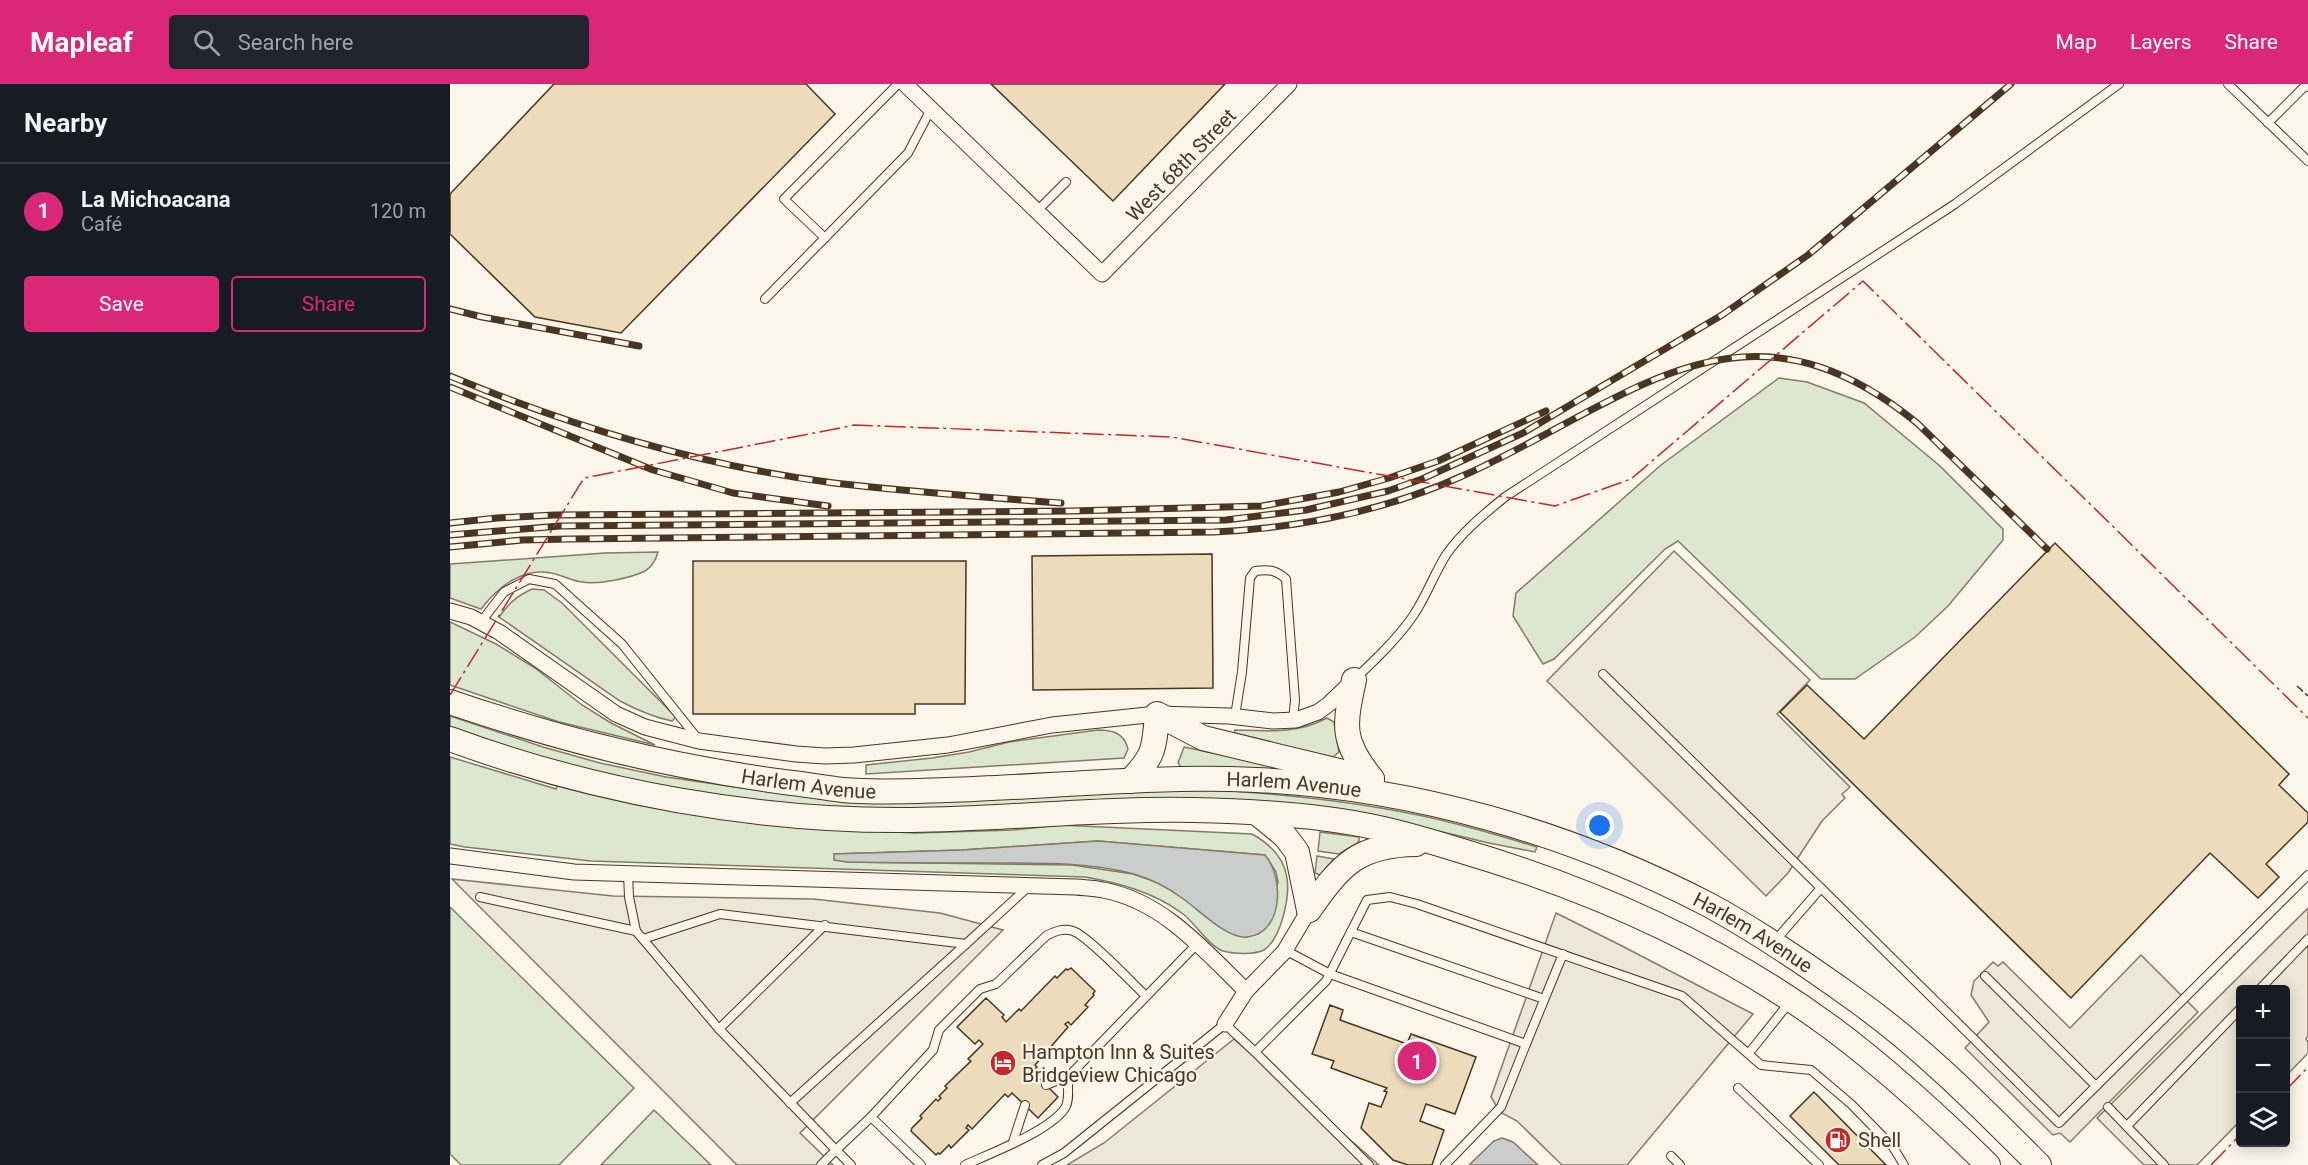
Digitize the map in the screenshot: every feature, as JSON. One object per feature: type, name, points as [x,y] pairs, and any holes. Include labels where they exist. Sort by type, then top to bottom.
[{"type":"main road","points":[[1354,680],[1347,712],[1349,742],[1355,758],[1372,779]]},
{"type":"main road","name":"Harlem Avenue","points":[[450,702],[528,728],[615,752],[729,774],[845,790],[964,789],[1189,778],[1260,780],[1325,786],[1418,800],[1504,822],[1643,874],[1711,907],[1772,944],[1856,1000],[1907,1041],[2039,1165]]},
{"type":"main road","points":[[1130,781],[1146,765],[1154,750],[1158,714],[1203,738],[1372,779],[1418,800]]},
{"type":"main road","name":"Harlem Avenue","points":[[450,739],[529,764],[638,792],[721,807],[781,814],[846,820],[910,820],[1192,810],[1257,813],[1372,826],[1439,844],[1512,866],[1634,913],[1753,976],[1833,1030],[1928,1107],[1988,1165]]},
{"type":"main road","points":[[1257,813],[1285,836],[1297,852],[1309,910]]},
{"type":"main road","points":[[1309,910],[1340,870],[1364,853],[1380,847],[1439,844]]},
{"type":"street","points":[[904,84],[1037,212]]},
{"type":"street","name":"West 68th Street","points":[[1037,212],[1102,274],[1285,85]]},
{"type":"street","points":[[450,611],[481,622],[530,652],[616,714],[645,727],[699,741],[796,754],[854,755],[948,745],[1052,725],[1158,714],[1235,716],[1274,721],[1293,720],[1318,712],[1354,680]]},
{"type":"street","points":[[450,856],[521,866],[628,874],[1076,887],[1105,890],[1157,911],[1197,944],[1246,991]]},
{"type":"street","points":[[1225,1024],[1246,991],[1285,950],[1309,910]]},
{"type":"lane","points":[[825,238],[784,199],[904,84]]},
{"type":"lane","points":[[1354,680],[1389,646],[1412,617],[1432,585],[1446,555],[1463,535],[1505,497],[1937,217],[2119,84]]},
{"type":"lane","points":[[2228,84],[2308,161]]},
{"type":"lane","points":[[2268,123],[2306,85],[2308,87]]},
{"type":"lane","points":[[765,299],[908,153],[931,109]]},
{"type":"lane","points":[[1037,212],[1066,182]]},
{"type":"lane","points":[[1235,716],[1242,672],[1250,578],[1255,571],[1267,569],[1277,571],[1286,579],[1295,700],[1293,720]]},
{"type":"lane","points":[[481,622],[504,592],[529,579],[555,584],[622,644],[699,741]]},
{"type":"lane","points":[[1603,674],[2059,1123],[2308,875]]},
{"type":"lane","points":[[628,874],[629,897],[636,931],[719,1029],[851,1165]]},
{"type":"lane","points":[[790,1102],[1028,887]]},
{"type":"lane","points":[[1772,944],[1821,888]]},
{"type":"lane","points":[[480,897],[636,931]]},
{"type":"lane","points":[[1255,1052],[1326,981],[1367,900],[1390,897],[1417,904],[1682,996],[1761,1065],[1811,1070],[1851,1104],[1893,1147],[1904,1165]]},
{"type":"lane","points":[[643,939],[720,914],[966,944]]},
{"type":"lane","points":[[719,1029],[825,925]]},
{"type":"lane","points":[[821,1165],[871,1117],[933,1050],[939,1030],[980,989],[996,984],[1046,936],[1055,931],[1066,930],[1082,936],[1146,996]]},
{"type":"lane","points":[[1351,932],[1544,999]]},
{"type":"lane","points":[[2264,985],[2308,939]]},
{"type":"lane","points":[[1046,1085],[1069,1076],[1197,944]]},
{"type":"lane","points":[[1285,950],[1330,974],[1526,1044]]},
{"type":"lane","points":[[1446,1165],[1501,1107],[1563,954]]},
{"type":"lane","points":[[1985,976],[2096,1086]]},
{"type":"lane","points":[[1749,1053],[1791,1000]]},
{"type":"lane","points":[[2127,1126],[2236,1014]]},
{"type":"lane","points":[[1042,1165],[1064,1153],[1225,1024],[1369,1165]]},
{"type":"lane","points":[[964,1165],[1046,1126],[1065,1108],[1068,1097],[1066,1085],[1069,1076]]},
{"type":"lane","points":[[1738,1088],[1819,1165]]},
{"type":"lane","points":[[1013,1142],[1025,1105]]},
{"type":"lane","points":[[2108,1107],[2164,1165]]},
{"type":"lane","points":[[871,1117],[921,1165]]},
{"type":"lane","points":[[1671,1156],[1680,1165]]},
{"type":"green space","points":[[1779,378],[1807,382],[1864,403],[1940,466],[2003,529],[2003,540],[1948,606],[1915,637],[1855,679],[1821,679],[1678,541],[1665,549],[1554,659],[1543,664],[1513,616],[1516,593],[1661,465]]},
{"type":"green space","points":[[658,552],[653,563],[639,574],[605,582],[589,583],[551,573],[530,573],[511,581],[481,609],[450,598],[450,564],[605,553]]},
{"type":"green space","points":[[532,589],[544,590],[562,603],[676,717],[672,721],[658,717],[620,701],[499,617],[514,600]]},
{"type":"green space","points":[[450,622],[496,644],[535,668],[582,705],[611,723],[655,745],[559,722],[450,685]]},
{"type":"green space","points":[[450,716],[600,763],[666,777],[779,793],[1200,789],[1364,805],[1463,825],[1537,847],[1535,852],[1387,819],[836,808],[739,798],[642,783],[569,765],[450,727]]},
{"type":"green space","points":[[1327,718],[1334,722],[1339,752],[1333,757],[1234,736],[1235,730],[1293,729]]},
{"type":"green space","points":[[1098,730],[1113,732],[1124,739],[1128,749],[1124,758],[866,774],[866,765],[932,758],[1009,742]]},
{"type":"green space","points":[[1184,747],[1279,767],[1278,772],[1181,767],[1178,763]]},
{"type":"green space","points":[[450,757],[556,789],[558,783],[808,828],[915,833],[1014,830],[1060,825],[1252,834],[1265,842],[1279,857],[1285,870],[1288,886],[1286,906],[1280,927],[1270,945],[1260,952],[1238,953],[1218,948],[1183,914],[1148,894],[1111,882],[1085,877],[591,861],[450,844]],"holes":[[[1098,841],[1265,855],[1276,872],[1278,882],[1266,928],[1258,934],[1246,937],[1159,883],[1133,874],[1072,865],[847,862],[835,854],[962,850]]]},
{"type":"green space","points":[[1320,832],[1359,837],[1359,842],[1339,854],[1318,851]]},
{"type":"green space","points":[[1317,856],[1334,859],[1320,875],[1315,873]]},
{"type":"green space","points":[[450,907],[634,1088],[559,1165],[461,1165],[450,1154]]},
{"type":"green space","points":[[654,1110],[711,1165],[601,1165]]},
{"type":"shaded area","points":[[1674,551],[1810,680],[1777,714],[1850,787],[1842,794],[1845,798],[1822,821],[1788,873],[1766,896],[1547,681]]},
{"type":"shaded area","points":[[1098,841],[1265,855],[1271,865],[1277,890],[1274,915],[1268,926],[1259,933],[1239,937],[1213,923],[1171,890],[1147,878],[1117,870],[1046,863],[847,862],[834,860],[834,854],[962,850]]},
{"type":"shaded area","points":[[452,879],[613,896],[813,899],[940,913],[1003,930],[800,1133],[833,1165],[737,1165]]},
{"type":"shaded area","points":[[2308,908],[2308,1035],[2306,1039],[2308,1053],[2290,1072],[2290,985],[2236,985],[2236,1125],[2197,1165],[2144,1165],[2097,1118]]},
{"type":"shaded area","points":[[1556,913],[1753,1014],[1627,1165],[1562,1165],[1517,1121],[1500,1112],[1491,1097]]},
{"type":"shaded area","points":[[2141,955],[2198,1012],[2070,1142],[2060,1133],[2053,1135],[1965,1048],[1989,1022],[1971,995],[1974,981],[1993,962],[1998,966],[2003,962],[2070,1028]]},
{"type":"shaded area","points":[[1234,1039],[1379,1165],[1067,1165],[1104,1143]]},
{"type":"shaded area","points":[[1502,1138],[1513,1142],[1538,1165],[1469,1165],[1494,1141]]},
{"type":"building","points":[[554,84],[806,84],[835,114],[621,333],[535,317],[450,234],[450,194]]},
{"type":"building","points":[[991,84],[1225,84],[1113,201]]},
{"type":"building","points":[[2055,543],[2289,774],[2279,785],[2308,813],[2308,822],[2266,864],[2279,877],[2258,898],[2210,853],[2071,998],[1780,712],[1807,685],[1864,739]]},
{"type":"building","points":[[1212,554],[1213,688],[1033,690],[1032,556]]},
{"type":"building","points":[[693,561],[966,561],[965,704],[915,704],[915,714],[693,714]]},
{"type":"building","name":"Hampton Inn & Suites Bridgeview Chicago","points":[[1071,968],[1095,991],[1094,995],[1085,1005],[1088,1007],[1071,1025],[1068,1022],[1065,1024],[1068,1027],[1035,1065],[1037,1067],[1033,1072],[1058,1097],[1038,1118],[1012,1093],[1008,1097],[1005,1094],[972,1129],[968,1125],[966,1128],[969,1130],[951,1148],[949,1145],[936,1155],[911,1131],[922,1118],[920,1116],[936,1099],[938,1101],[941,1098],[939,1096],[947,1088],[945,1086],[971,1061],[968,1059],[983,1044],[979,1040],[975,1044],[957,1027],[986,998],[1004,1015],[1002,1017],[1006,1022],[1019,1009],[1021,1011],[1055,976],[1057,978],[1066,969]]},
{"type":"building","points":[[1330,1005],[1343,1010],[1340,1020],[1407,1044],[1411,1034],[1476,1057],[1455,1114],[1426,1104],[1420,1121],[1444,1130],[1432,1165],[1408,1165],[1393,1160],[1361,1128],[1369,1103],[1381,1107],[1387,1092],[1384,1091],[1387,1088],[1331,1068],[1334,1061],[1312,1054]]},
{"type":"building","name":"Shell","points":[[1814,1092],[1886,1165],[1839,1165],[1790,1116]]},
{"type":"railway","points":[[450,535],[560,526],[1226,520],[1306,510],[1388,491],[1422,479],[1523,433],[1722,315],[1808,255],[2011,84]]},
{"type":"railway","points":[[450,309],[639,346]]},
{"type":"railway","points":[[450,547],[522,540],[1214,532],[1280,526],[1376,507],[1439,486],[1528,444],[1637,387],[1689,367],[1742,357],[1797,361],[1855,382],[1917,423],[2047,549]]},
{"type":"railway","points":[[450,376],[496,395],[591,428],[736,466],[834,483],[1061,503]]},
{"type":"railway","points":[[450,387],[653,470],[733,493],[828,506]]},
{"type":"railway","points":[[450,523],[554,515],[1072,511],[1262,506],[1339,492],[1389,478],[1438,461],[1546,411]]},
{"type":"fence","points":[[2297,686],[2308,696]]},
{"type":"power","points":[[450,695],[584,478],[855,425],[1172,437],[1555,506],[1631,479],[1863,281],[2308,718]]},
{"type":"power","points":[[2290,1086],[2308,1067]]},
{"type":"power","points":[[2211,1165],[2236,1139]]},
{"type":"place","name":"La Michoacana","points":[[1417,1061]]},
{"type":"place","name":"Hampton Inn & Suites Bridgeview Chicago","points":[[1003,1063]]},
{"type":"place","name":"Shell","points":[[1838,1140]]}]
